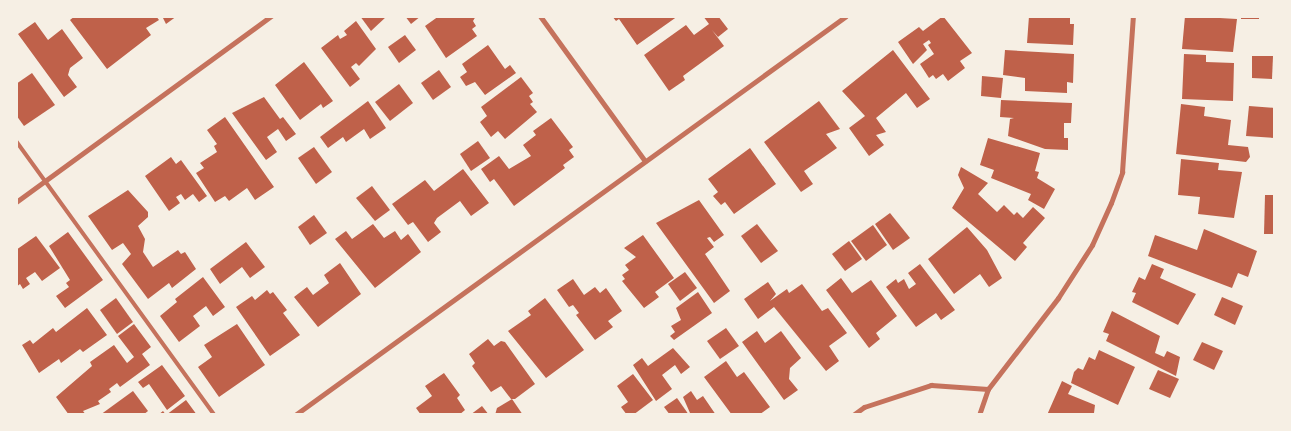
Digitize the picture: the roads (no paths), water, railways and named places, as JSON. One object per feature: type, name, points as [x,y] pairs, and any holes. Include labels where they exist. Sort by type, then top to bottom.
[{"type":"street","points":[[16,202],[271,16]]},
{"type":"street","points":[[540,16],[645,162]]},
{"type":"street","points":[[296,415],[846,16]]},
{"type":"street","points":[[979,415],[988,389],[1058,298],[1092,246],[1111,203],[1122,172],[1133,16]]},
{"type":"street","points":[[853,415],[864,407],[931,385],[988,389]]},
{"type":"lane","points":[[16,141],[214,415]]}]
